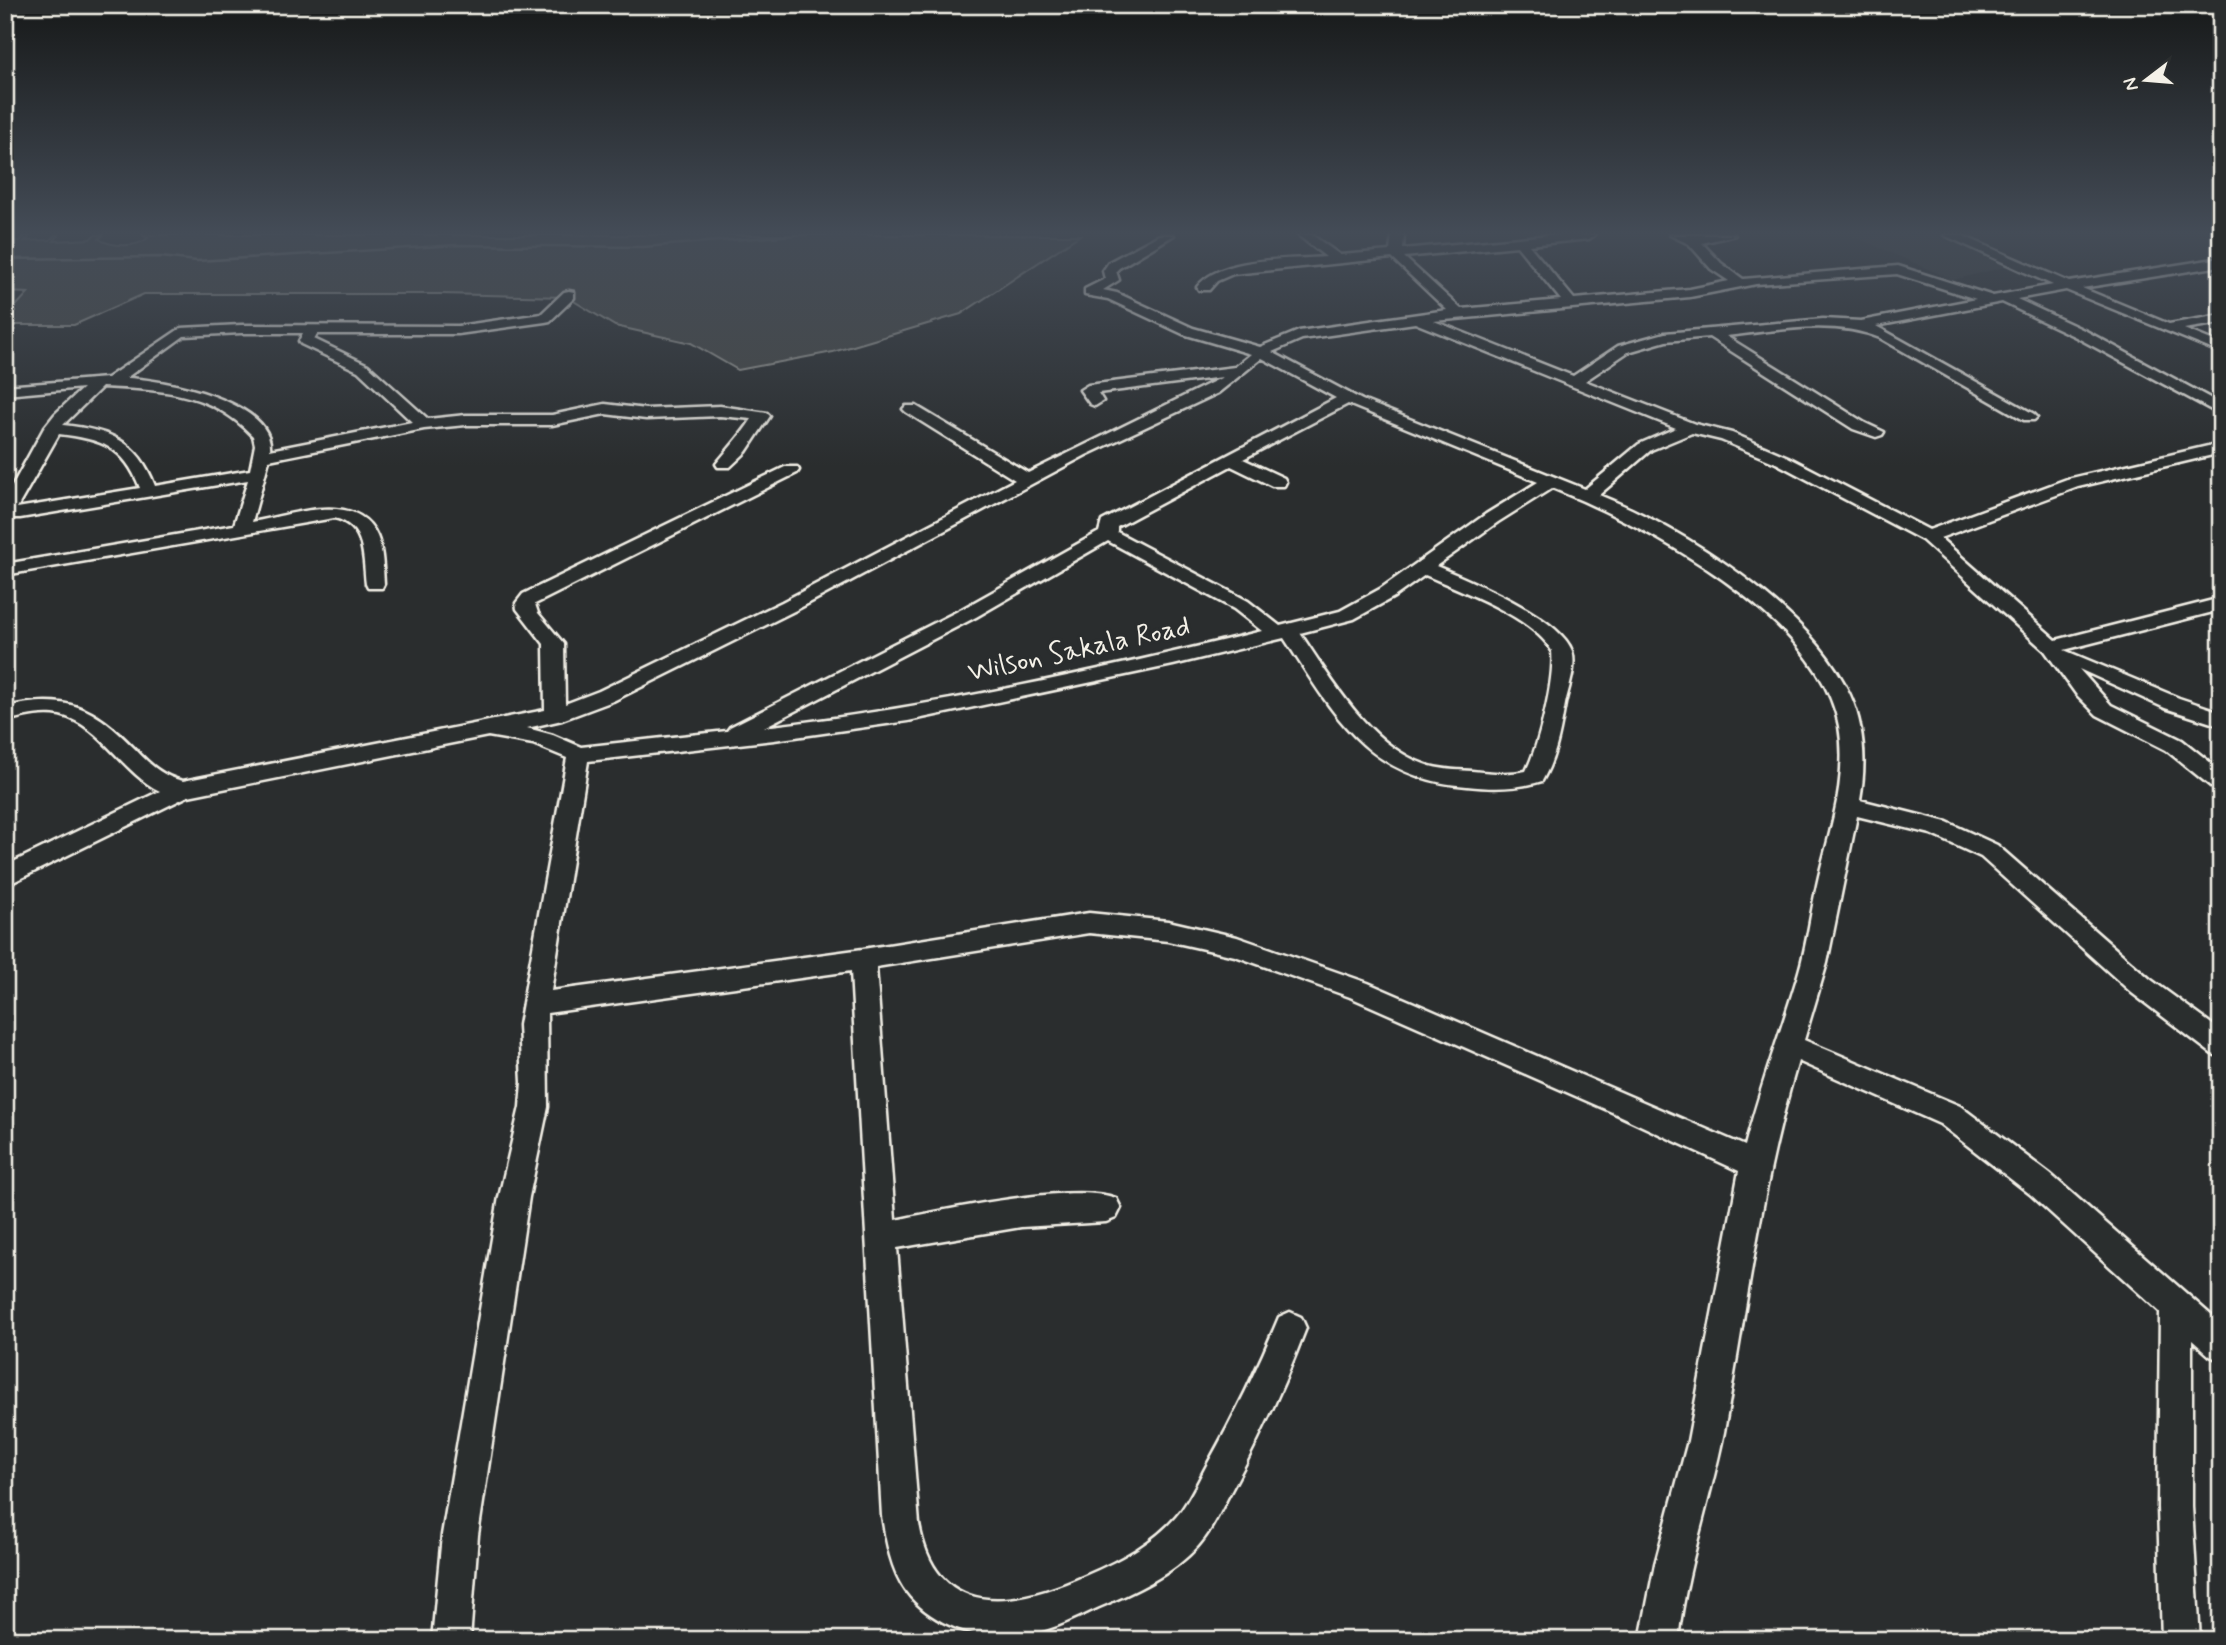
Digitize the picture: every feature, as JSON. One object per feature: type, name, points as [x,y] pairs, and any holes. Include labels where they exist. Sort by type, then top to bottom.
[{"type":"street","points":[[256,474],[6,513],[52,428],[69,407],[181,332],[449,330],[545,318],[552,312]]},
{"type":"street","points":[[1146,312],[1188,331],[1283,361],[1348,398],[1612,506],[1678,542],[1752,591],[1785,620],[1820,663],[1841,697],[1851,730],[1855,765],[1849,806],[1822,916],[1812,972],[1788,1045],[1755,1164],[1705,1438],[1686,1520],[1672,1561],[1659,1640]]},
{"type":"street","points":[[5,714],[47,708],[65,709],[78,714],[111,735],[155,782],[167,788],[183,789],[555,715],[606,696],[705,648],[1090,447],[1213,390],[1261,352],[1283,341],[1314,332],[1472,312]]},
{"type":"street","points":[[1576,382],[1618,352],[1638,343],[1665,337],[1815,324],[1861,325],[1934,312]]},
{"type":"street","points":[[2027,312],[2081,334],[2221,410]]},
{"type":"street","points":[[2131,312],[2221,349]]},
{"type":"street","points":[[1413,318],[1690,428],[1726,436],[1782,460],[1928,536],[2056,653],[2083,689],[2104,710],[2174,745],[2221,783]]},
{"type":"street","points":[[2171,328],[2221,319]]},
{"type":"street","points":[[1861,325],[1885,335],[2029,417]]},
{"type":"street","points":[[313,329],[306,341],[363,368],[424,424]]},
{"type":"street","points":[[1713,334],[1859,426],[1876,432]]},
{"type":"street","points":[[1095,401],[1088,390],[1240,370]]},
{"type":"street","points":[[5,391],[104,382],[187,389],[215,399],[260,433],[263,443],[262,457],[241,531]]},
{"type":"street","points":[[1108,534],[1108,525],[1228,459],[1348,398]]},
{"type":"street","points":[[262,457],[424,424],[467,420],[552,420],[605,409],[646,414],[720,411],[762,416],[740,449],[724,464]]},
{"type":"street","points":[[911,409],[1029,481]]},
{"type":"street","points":[[52,428],[93,435],[120,444],[139,464],[149,491]]},
{"type":"street","points":[[1586,497],[1645,447],[1690,428]]},
{"type":"street","points":[[1928,536],[2073,483],[2221,448]]},
{"type":"street","points":[[1228,459],[1278,482]]},
{"type":"street","points":[[555,715],[554,645],[550,636],[526,611],[525,603],[530,598],[791,470]]},
{"type":"street","name":"Wilson Sakala Road","points":[[578,755],[774,733],[908,714],[1173,659],[1347,615],[1387,593],[1422,566],[1550,482]]},
{"type":"street","points":[[8,575],[334,513],[348,514],[357,519],[369,535],[375,584]]},
{"type":"street","points":[[1108,534],[1241,605],[1283,632],[1346,712],[1377,744],[1407,766],[1434,775],[1511,782],[1534,776],[1541,764],[1551,725],[1562,664],[1562,649],[1543,627],[1422,566]]},
{"type":"street","points":[[729,736],[969,613],[1108,534]]},
{"type":"street","points":[[2056,653],[2221,604]]},
{"type":"street","points":[[2056,653],[2172,703],[2221,719]]},
{"type":"street","points":[[451,1640],[460,1535],[520,1164],[534,1107],[536,1082],[532,1025],[578,755],[561,745],[531,735],[488,729]]},
{"type":"street","points":[[5,877],[183,789]]},
{"type":"street","points":[[1849,806],[1960,836],[1989,851],[2091,944],[2141,986],[2221,1046]]},
{"type":"street","points":[[537,1004],[1088,923],[1155,929],[1199,937],[1359,990],[1755,1164]]},
{"type":"street","points":[[863,958],[900,1516],[904,1543],[918,1576],[939,1600],[968,1614],[1002,1619],[1032,1615],[1105,1586],[1142,1567],[1170,1548],[1193,1524],[1240,1439],[1270,1381],[1290,1328]]},
{"type":"street","points":[[1788,1045],[1950,1115],[2040,1184],[2221,1345]]},
{"type":"street","points":[[881,1237],[1040,1209],[1106,1208]]},
{"type":"street","points":[[2176,1305],[2175,1507],[2181,1640]]},
{"type":"shaded area","points":[[11,312],[104,312],[74,325],[5,325],[5,318]]},
{"type":"shaded area","points":[[591,312],[964,312],[833,352],[738,370],[691,343],[615,326]]}]
